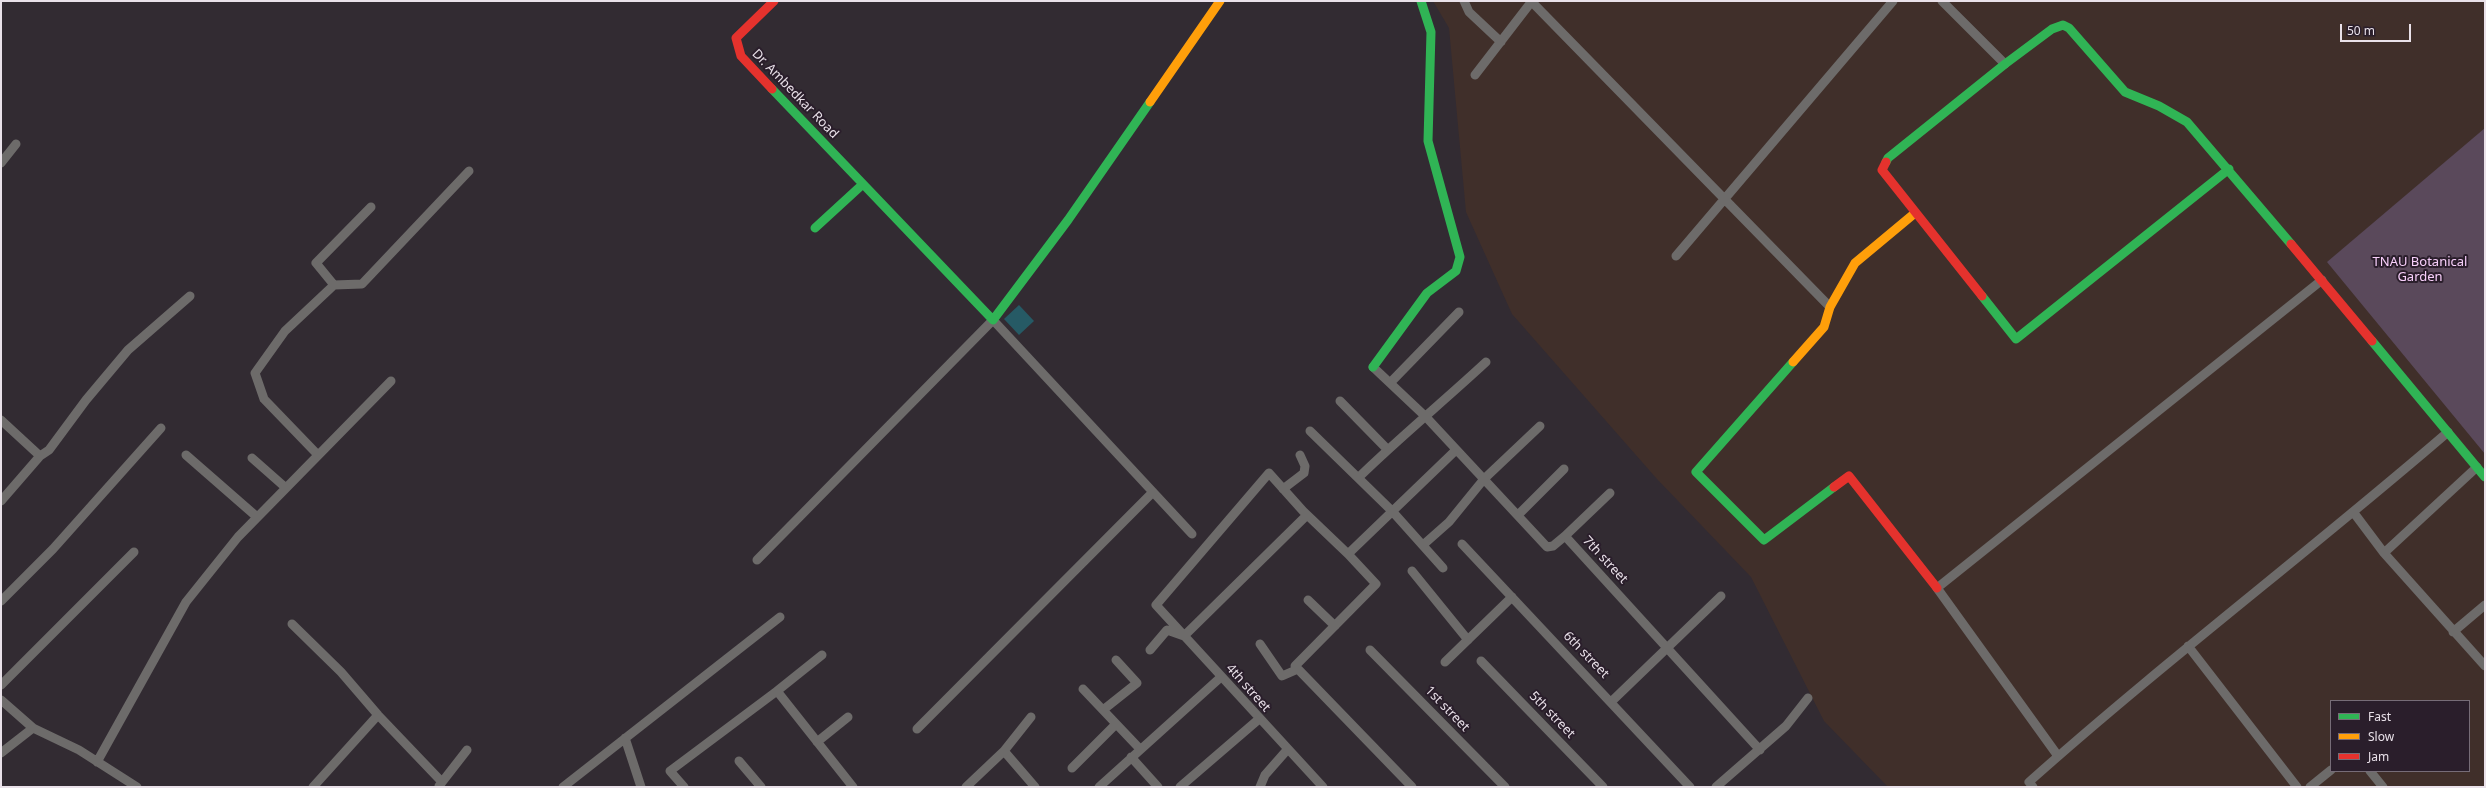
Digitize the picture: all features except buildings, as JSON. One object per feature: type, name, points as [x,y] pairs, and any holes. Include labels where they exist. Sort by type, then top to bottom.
[{"type":"street","name":"Dr. Ambedkar Road","points":[[774,1],[736,38],[741,56],[863,184]]},
{"type":"street","points":[[757,560],[993,320],[1095,182],[1220,1]]},
{"type":"street","name":"7th street","points":[[1421,1],[1431,32],[1428,141],[1460,257],[1459,266],[1454,275],[1435,284],[1427,293],[1373,367],[1426,417],[1547,547],[1550,547],[1565,536],[1760,750]]},
{"type":"street","points":[[1464,1],[1469,12],[1501,42]]},
{"type":"street","points":[[1476,75],[1531,1],[1830,307]]},
{"type":"street","points":[[1676,256],[1893,1]]},
{"type":"street","points":[[1942,1],[2006,64]]},
{"type":"street","points":[[2229,169],[2016,339],[1882,172],[1883,165],[1899,149],[2006,64],[2052,29],[2063,25],[2069,28],[2124,92],[2159,106],[2187,122],[2229,169],[2485,477]]},
{"type":"street","points":[[1,163],[16,144]]},
{"type":"street","points":[[318,455],[264,399],[255,373],[285,331],[334,285],[362,284],[469,171]]},
{"type":"street","points":[[815,228],[863,184],[993,320],[1192,534]]},
{"type":"street","points":[[334,285],[316,263],[371,208]]},
{"type":"street","points":[[1915,213],[1855,263],[1830,307],[1824,327],[1696,472],[1764,540],[1849,476],[1937,588],[2058,756]]},
{"type":"street","points":[[1937,588],[2322,280]]},
{"type":"street","points":[[1,501],[40,456],[48,450],[86,400],[128,350],[190,296]]},
{"type":"street","points":[[1390,383],[1459,312]]},
{"type":"street","points":[[1359,477],[1387,449],[1426,417],[1486,362]]},
{"type":"street","points":[[97,762],[186,602],[238,537],[391,381]]},
{"type":"street","points":[[1340,401],[1387,449]]},
{"type":"street","points":[[1,420],[40,456]]},
{"type":"street","points":[[1423,545],[1448,522],[1484,479],[1540,426]]},
{"type":"street","points":[[1,601],[53,549],[161,428]]},
{"type":"street","points":[[1310,431],[1359,477],[1443,568]]},
{"type":"street","points":[[2033,787],[2029,782],[2058,756],[2188,646],[2354,513],[2448,432]]},
{"type":"street","points":[[1348,554],[1456,450]]},
{"type":"street","points":[[186,455],[258,517]]},
{"type":"street","points":[[1300,455],[1305,466],[1304,473],[1284,489],[1307,515],[1348,554],[1376,584],[1295,666],[1412,787]]},
{"type":"street","points":[[252,458],[286,488]]},
{"type":"street","points":[[2384,553],[2477,467]]},
{"type":"street","points":[[1518,515],[1564,470]]},
{"type":"street","name":"4th street","points":[[1284,489],[1269,473],[1156,604],[1287,750],[1323,787]]},
{"type":"street","points":[[917,729],[1153,492]]},
{"type":"street","points":[[1565,536],[1610,493]]},
{"type":"street","points":[[2354,513],[2384,553],[2453,632],[2484,663]]},
{"type":"street","points":[[1150,650],[1167,630],[1184,636],[1307,515]]},
{"type":"street","name":"6th street","points":[[1462,544],[1612,701],[1690,787]]},
{"type":"street","points":[[1,685],[134,552]]},
{"type":"street","points":[[1412,571],[1468,640]]},
{"type":"street","points":[[1612,701],[1721,596]]},
{"type":"street","points":[[1445,662],[1512,597]]},
{"type":"street","points":[[1308,600],[1335,626]]},
{"type":"street","points":[[2453,632],[2485,605]]},
{"type":"street","points":[[563,787],[780,618]]},
{"type":"street","points":[[292,624],[341,672],[441,785],[467,750]]},
{"type":"street","points":[[1260,644],[1282,676],[1298,669]]},
{"type":"street","points":[[2188,646],[2297,787]]},
{"type":"street","name":"1st street","points":[[1370,650],[1504,787]]},
{"type":"street","points":[[684,787],[670,771],[777,691],[822,655]]},
{"type":"street","points":[[1103,710],[1137,683],[1116,660]]},
{"type":"street","name":"5th street","points":[[1481,661],[1603,787]]},
{"type":"street","points":[[1099,787],[1221,677]]},
{"type":"street","points":[[1083,689],[1140,749]]},
{"type":"street","points":[[777,691],[853,787]]},
{"type":"street","points":[[1716,787],[1786,726],[1808,698]]},
{"type":"street","points":[[1,700],[33,728],[78,750],[137,787]]},
{"type":"street","points":[[313,787],[378,715]]},
{"type":"street","points":[[817,742],[848,717]]},
{"type":"street","points":[[966,787],[1004,751],[1031,717]]},
{"type":"street","points":[[1180,787],[1259,718]]},
{"type":"street","points":[[1072,768],[1116,724]]},
{"type":"street","points":[[1,753],[33,728]]},
{"type":"street","points":[[625,738],[640,787]]},
{"type":"street","points":[[1260,787],[1265,775],[1287,750]]},
{"type":"street","points":[[1004,751],[1035,787]]},
{"type":"street","points":[[1132,757],[1158,787]]},
{"type":"street","points":[[739,761],[761,787]]},
{"type":"street","points":[[2310,787],[2330,771]]},
{"type":"street","points":[[2371,772],[2383,787]]},
{"type":"shaded area","points":[[1433,1],[2485,1],[2485,787],[1888,787],[1824,721],[1751,577],[1657,479],[1512,314],[1466,212],[1449,28]]},
{"type":"green space","name":"TNAU Botanical Garden","points":[[2485,128],[2485,454],[2327,262]]},
{"type":"water","points":[[1019,305],[1034,321],[1019,335],[1004,319]]},
{"type":"traffic: fast","points":[[1373,367],[1427,293],[1456,271],[1460,257],[1428,141],[1431,32],[1421,1]]},
{"type":"traffic: fast","points":[[1886,162],[1888,158],[2005,64],[2052,29],[2063,25],[2069,28],[2125,92],[2159,106],[2187,122],[2291,244]]},
{"type":"traffic: fast","points":[[772,89],[863,184]]},
{"type":"traffic: fast","points":[[815,228],[863,184],[993,320],[1068,220],[1150,102]]},
{"type":"traffic: fast","points":[[1982,296],[2016,339],[2229,169]]},
{"type":"traffic: fast","points":[[2372,341],[2485,477]]},
{"type":"traffic: fast","points":[[1793,362],[1696,472],[1764,540],[1834,487]]},
{"type":"traffic: slow","points":[[1150,102],[1220,1]]},
{"type":"traffic: slow","points":[[1793,362],[1824,327],[1830,307],[1855,263],[1915,213]]},
{"type":"traffic: jam","points":[[772,89],[741,56],[736,38],[774,1]]},
{"type":"traffic: jam","points":[[1886,162],[1882,170],[1982,296]]},
{"type":"traffic: jam","points":[[2291,244],[2372,341]]},
{"type":"traffic: jam","points":[[1834,487],[1849,476],[1937,588]]}]
